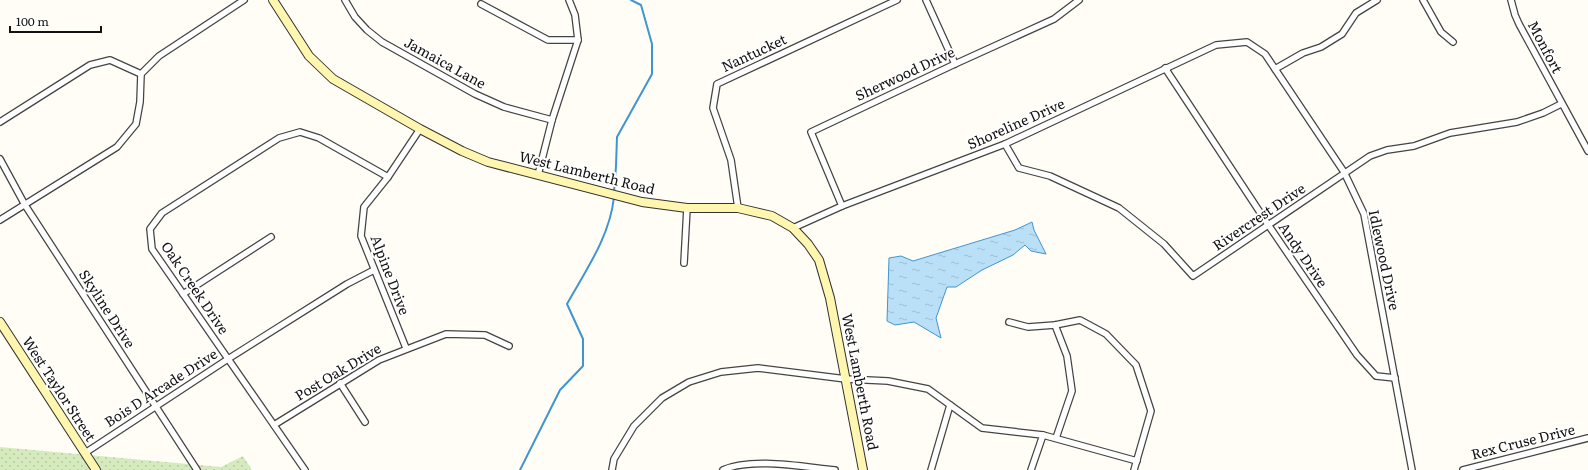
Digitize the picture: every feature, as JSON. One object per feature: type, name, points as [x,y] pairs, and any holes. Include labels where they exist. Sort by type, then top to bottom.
[{"type":"street","points":[[0,220],[117,147],[136,124],[140,102],[141,74],[159,56],[244,0]]},
{"type":"street","name":"West Lamberth Road","points":[[273,0],[308,56],[332,79],[462,151],[488,162],[642,202],[687,208],[738,208],[772,216],[793,228],[808,244],[819,260],[830,298],[863,470]]},
{"type":"street","name":"Jamaica Lane","points":[[345,0],[354,17],[382,42],[475,94],[504,107],[552,120]]},
{"type":"street","points":[[538,175],[552,120],[578,40],[575,15],[569,0]]},
{"type":"street","name":"Nantucket","points":[[738,208],[731,160],[713,108],[717,84],[897,0]]},
{"type":"street","points":[[926,0],[955,64]]},
{"type":"street","name":"Sherwood Drive","points":[[842,206],[811,132],[1054,19],[1079,0]]},
{"type":"street","points":[[1275,69],[1303,53],[1321,47],[1342,34],[1356,13],[1377,0]]},
{"type":"street","points":[[1423,0],[1441,32],[1453,42]]},
{"type":"street","name":"Monfort","points":[[1511,0],[1519,24],[1561,104],[1585,139],[1588,151]]},
{"type":"street","points":[[481,4],[548,40],[578,40]]},
{"type":"street","name":"Idlewood Drive","points":[[1247,42],[1265,54],[1344,172],[1364,214],[1412,470]]},
{"type":"street","name":"Shoreline Drive","points":[[793,228],[842,206],[1004,144],[1216,45],[1247,42]]},
{"type":"street","points":[[0,122],[90,65],[110,60],[141,74]]},
{"type":"street","name":"Andy Drive","points":[[1165,68],[1269,226],[1357,355],[1376,376],[1395,378]]},
{"type":"street","name":"Rivercrest Drive","points":[[1004,144],[1019,168],[1050,176],[1119,208],[1164,244],[1193,276],[1269,226],[1344,172],[1370,156],[1387,150],[1414,146],[1450,133],[1517,122],[1543,113],[1561,104]]},
{"type":"street","name":"Alpine Drive","points":[[406,348],[361,236],[364,207],[388,177],[420,129]]},
{"type":"street","name":"Oak Creek Drive","points":[[305,470],[152,249],[150,229],[162,213],[279,138],[300,132],[319,138],[388,177]]},
{"type":"street","name":"Skyline Drive","points":[[0,159],[25,205],[197,470]]},
{"type":"street","points":[[684,263],[687,208]]},
{"type":"street","points":[[183,294],[271,237]]},
{"type":"street","name":"Bois D Arcade Drive","points":[[84,453],[228,359],[347,284],[374,270]]},
{"type":"street","points":[[1009,322],[1028,327],[1056,325],[1080,320],[1106,334],[1136,365],[1151,410],[1134,470]]},
{"type":"street","name":"West Taylor Street","points":[[0,322],[96,470]]},
{"type":"street","points":[[1056,325],[1067,356],[1072,391],[1056,438]]},
{"type":"street","name":"Post Oak Drive","points":[[274,425],[379,360],[406,348],[446,334],[485,335],[509,346]]},
{"type":"street","points":[[612,470],[614,459],[634,426],[662,398],[689,382],[721,372],[758,368],[846,379],[888,381],[928,389],[982,428],[1043,435],[1137,461]]},
{"type":"street","points":[[340,384],[365,422]]},
{"type":"street","points":[[930,470],[950,405]]},
{"type":"street","points":[[1031,470],[1043,435]]},
{"type":"street","name":"Rex Cruse Drive","points":[[1463,470],[1479,468],[1588,438]]},
{"type":"street","points":[[723,470],[731,466],[750,463],[835,470]]},
{"type":"green space","points":[[0,447],[221,467],[243,456],[252,470],[0,470]]},
{"type":"water","points":[[1032,222],[1034,230],[1046,254],[1031,251],[1025,245],[1013,255],[982,270],[956,287],[947,287],[936,318],[941,338],[914,322],[895,325],[887,321],[889,258],[901,256],[913,261],[1015,230]]},
{"type":"waterway","points":[[614,192],[617,137],[652,74],[652,44],[641,5],[631,0]]},
{"type":"waterway","points":[[520,470],[560,390],[583,366],[583,339],[567,304],[602,239],[608,225],[614,197]]}]
